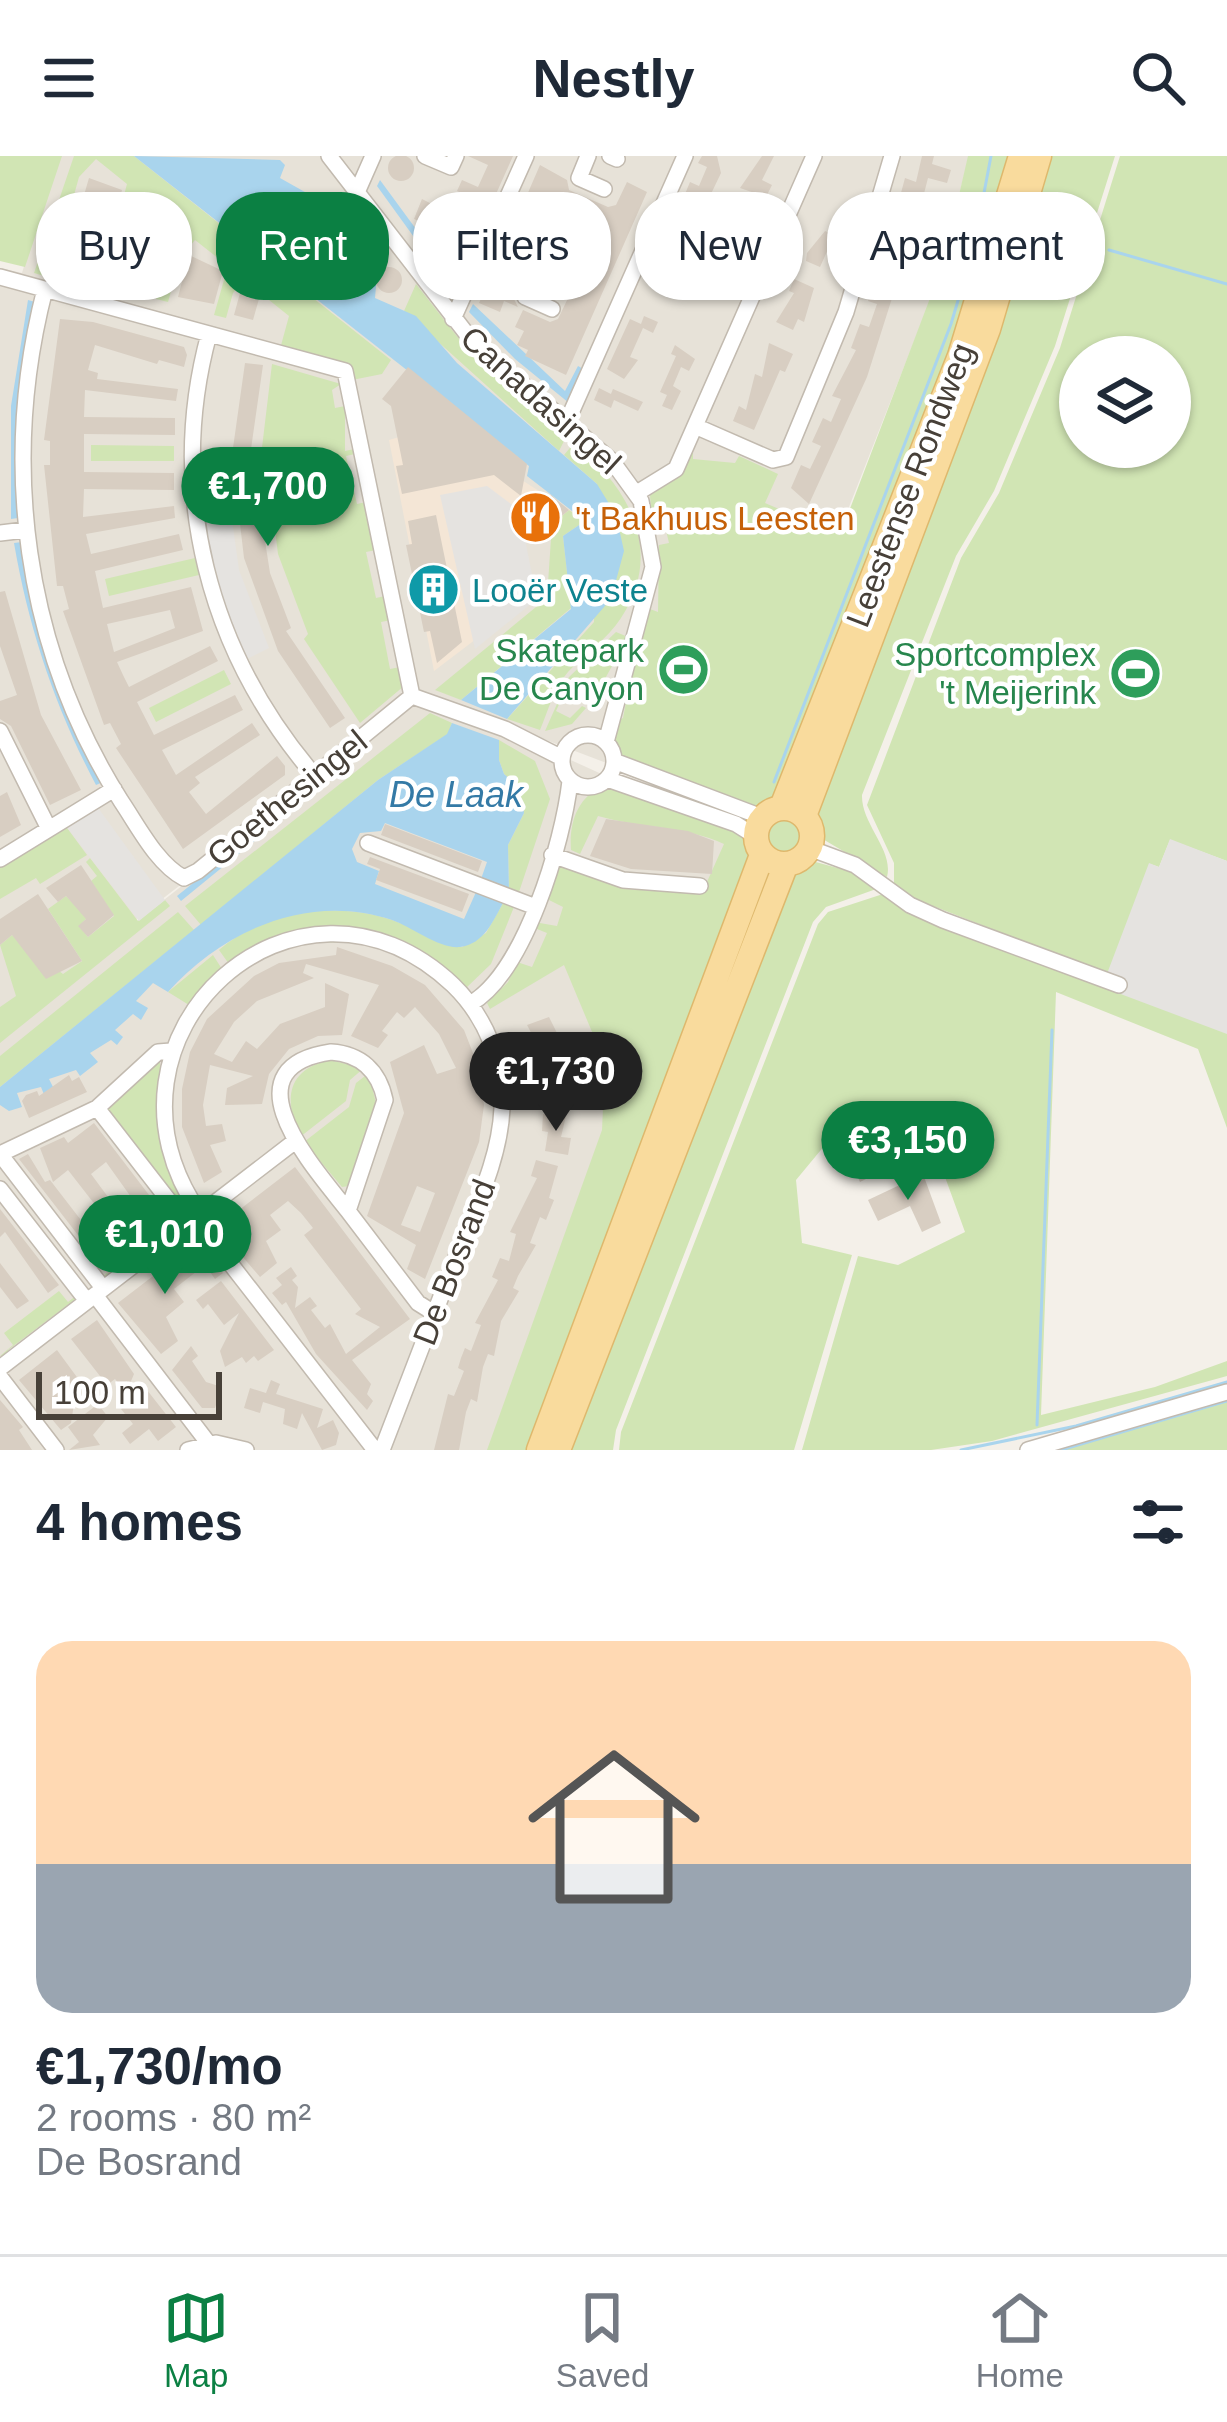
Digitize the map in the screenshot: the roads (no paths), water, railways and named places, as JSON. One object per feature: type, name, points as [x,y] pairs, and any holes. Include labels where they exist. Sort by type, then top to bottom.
[{"type":"main road","name":"Leestense Rondweg","points":[[539,1450],[972,323],[1022,156]]},
{"type":"main road","name":"Leestense Rondweg","points":[[558,1450],[775,832],[988,329],[1039,156]]},
{"type":"main road","points":[[775,832],[812,831],[809,848]]},
{"type":"street","name":"Canadasingel","points":[[329,156],[453,319],[494,364],[621,470],[638,493],[650,531],[653,567],[620,675],[606,742]]},
{"type":"street","points":[[358,190],[373,156]]},
{"type":"street","points":[[425,156],[451,167],[456,156]]},
{"type":"street","points":[[510,192],[526,156]]},
{"type":"street","points":[[566,424],[685,156]]},
{"type":"street","points":[[638,493],[674,472],[814,156]]},
{"type":"street","points":[[695,426],[773,460],[786,457],[846,312],[892,156]]},
{"type":"street","points":[[581,158],[579,178],[604,189]]},
{"type":"street","points":[[0,277],[36,287]]},
{"type":"street","name":"Goethesingel","points":[[43,300],[23,413],[25,530],[52,652],[80,724],[114,789],[153,848],[184,878],[412,696]]},
{"type":"street","points":[[85,300],[345,371],[412,696],[565,751]]},
{"type":"street","points":[[453,319],[461,300]]},
{"type":"street","points":[[532,300],[552,309]]},
{"type":"street","points":[[209,334],[192,457],[206,576],[237,659],[314,775]]},
{"type":"street","points":[[0,533],[25,530]]},
{"type":"street","name":"Canadasingel","points":[[588,735],[620,675]]},
{"type":"street","points":[[0,731],[49,830]]},
{"type":"street","points":[[565,751],[588,735],[606,742],[614,761],[775,832]]},
{"type":"street","points":[[194,1219],[166,1138],[162,1098],[171,1051],[196,1004],[229,970],[270,947],[337,934],[390,945],[439,973],[470,1004],[506,973],[533,906],[558,837],[570,781],[565,751]]},
{"type":"street","points":[[607,779],[614,761]]},
{"type":"street","points":[[558,837],[587,788],[607,779],[775,832]]},
{"type":"street","points":[[570,781],[587,788]]},
{"type":"street","points":[[0,859],[114,789]]},
{"type":"street","points":[[368,843],[533,906]]},
{"type":"street","points":[[809,848],[855,865],[910,905],[943,920],[1119,985]]},
{"type":"street","points":[[552,855],[623,880],[700,886]]},
{"type":"street","name":"De Bosrand","points":[[378,1450],[491,1165],[501,1122],[500,1070],[470,1004]]},
{"type":"street","points":[[171,1051],[158,1052],[97,1108],[0,1154],[95,1295],[209,1444]]},
{"type":"street","points":[[348,1211],[384,1112],[382,1085],[370,1067],[331,1052],[294,1069],[280,1103],[294,1142],[418,1303],[434,1313]]},
{"type":"street","points":[[97,1108],[194,1219],[378,1450]]},
{"type":"street","points":[[56,1450],[1,1367],[294,1142]]},
{"type":"street","points":[[0,1189],[95,1295]]},
{"type":"street","points":[[1028,1450],[1227,1393]]},
{"type":"street","points":[[188,1450],[209,1444],[246,1450]]},
{"type":"water","name":"De Laak","points":[[134,156],[280,160],[285,165],[280,178],[305,192],[216,192],[216,220],[192,202],[192,192],[180,192]]},
{"type":"water","points":[[389,192],[413,225],[413,236],[389,203]]},
{"type":"water","points":[[28,300],[35,302],[18,406],[18,518],[11,519],[11,406]]},
{"type":"water","name":"De Laak","points":[[317,300],[380,300],[416,316],[457,363],[597,484],[616,515],[624,551],[611,599],[507,719],[461,700],[571,609],[563,536],[585,521],[527,476],[529,466]]},
{"type":"water","points":[[473,304],[565,391],[578,366],[585,370],[569,403],[515,359],[469,312]]},
{"type":"water","points":[[22,542],[103,782],[96,785],[68,727],[36,637],[14,543]]},
{"type":"water","name":"De Laak","points":[[452,723],[499,740],[504,774],[519,787],[524,813],[508,845],[509,891],[481,879],[487,862],[385,823],[381,831],[360,833],[352,849],[357,862],[379,871],[375,884],[464,919],[476,892],[503,903],[482,937],[452,947],[392,920],[361,913],[299,914],[270,922],[215,951],[168,992],[153,983],[136,1001],[148,1008],[141,1020],[133,1014],[115,1030],[123,1037],[117,1045],[111,1040],[90,1053],[98,1062],[80,1076],[76,1070],[49,1079],[53,1087],[45,1097],[41,1087],[17,1093],[22,1107],[9,1111],[0,1105],[0,1087],[378,780],[447,734]]},
{"type":"water","points":[[315,785],[318,789],[181,901],[177,896]]},
{"type":"waterway","points":[[984,192],[991,156]]},
{"type":"waterway","points":[[1109,250],[1227,284]]},
{"type":"waterway","points":[[774,782],[958,300]]},
{"type":"waterway","points":[[1037,1425],[1052,1030]]},
{"type":"waterway","points":[[961,1450],[1076,1426],[1227,1382]]},
{"type":"waterway","points":[[1061,1450],[1227,1401]]},
{"type":"place","name":"'t Bakhuus Leesten","points":[[536,518]]},
{"type":"place","name":"Looër Veste","points":[[433,590]]},
{"type":"place","name":"Skatepark De Canyon","points":[[683,669]]},
{"type":"place","name":"Sportcomplex 't Meijerink","points":[[1135,673]]}]
